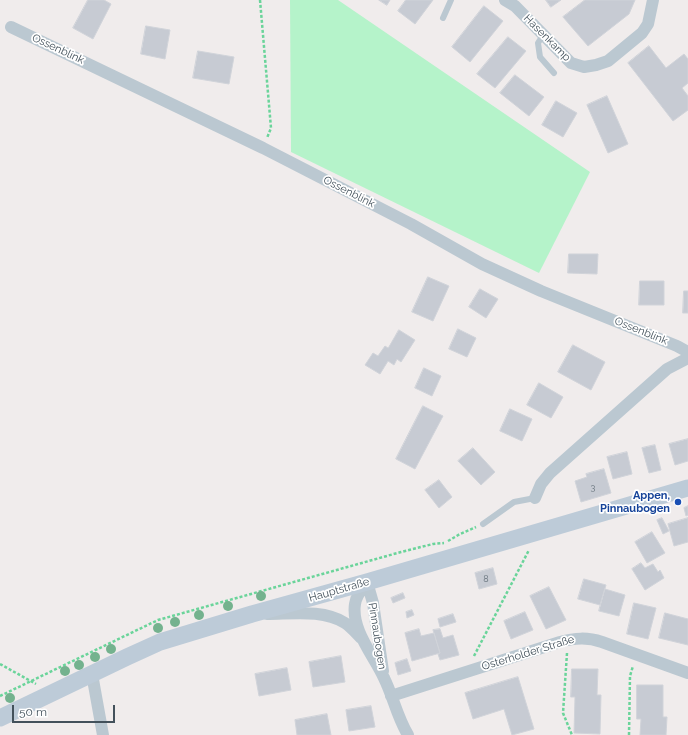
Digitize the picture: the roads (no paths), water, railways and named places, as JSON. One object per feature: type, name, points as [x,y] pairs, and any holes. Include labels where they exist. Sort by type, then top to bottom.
[{"type":"main road","name":"Hauptstraße","points":[[0,718],[160,642],[688,488]]},
{"type":"street","name":"Hasenkamp","points":[[505,0],[515,6],[571,63],[584,67],[608,61],[642,33],[648,24],[653,0]]},
{"type":"street","name":"Ossenblink","points":[[11,27],[263,148],[411,224],[482,264],[541,291],[677,346],[688,352]]},
{"type":"street","points":[[535,498],[541,484],[550,473],[667,368],[688,358]]},
{"type":"street","name":"Pinnaubogen","points":[[367,582],[359,592],[355,603],[355,615],[361,638],[384,678],[408,735]]},
{"type":"street","name":"Pinnaubogen","points":[[367,582],[373,604],[384,678]]},
{"type":"street","name":"Pinnaubogen","points":[[252,614],[314,614],[332,617],[345,623],[361,638]]},
{"type":"street","name":"Osterholder Straße","points":[[391,696],[560,642],[578,638],[590,638],[688,673]]},
{"type":"street","points":[[92,674],[103,735]]},
{"type":"lane","points":[[443,18],[451,0]]},
{"type":"lane","points":[[543,35],[538,43],[540,57],[554,73]]},
{"type":"lane","points":[[482,524],[514,502],[535,498]]},
{"type":"place","name":"Appen, Pinnaubogen","points":[[678,502]]}]
